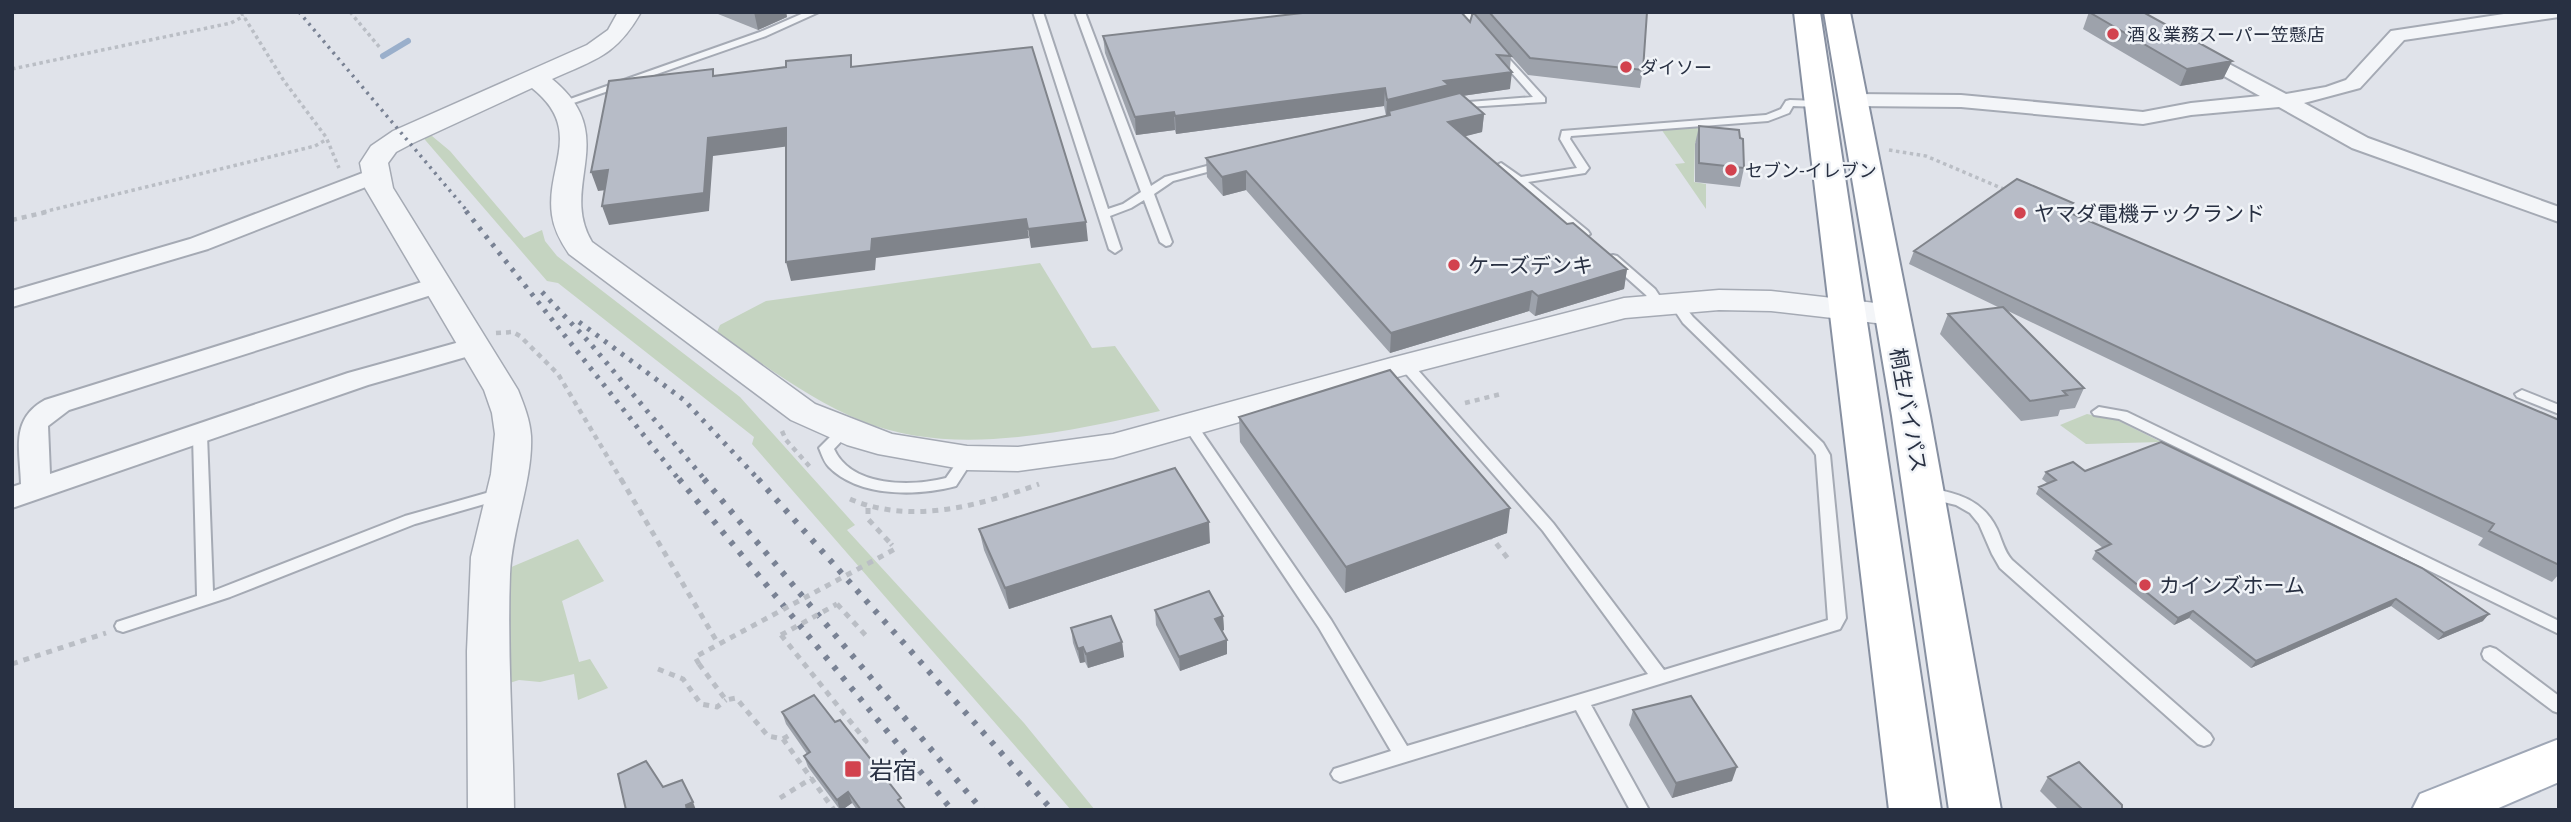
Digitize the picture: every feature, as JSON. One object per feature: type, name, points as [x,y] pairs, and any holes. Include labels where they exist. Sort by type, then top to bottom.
[{"type":"main road","name":"桐生バイパス","points":[[1807,12],[1837,102],[1893,315],[1975,810]]},
{"type":"main road","name":"桐生バイパス","points":[[1837,12],[1837,102],[1849,310],[1915,810]]},
{"type":"main road","points":[[2438,810],[2559,760]]},
{"type":"street","points":[[491,810],[491,557],[513,453],[514,422],[501,390],[373,176],[376,157],[392,143],[604,45],[617,34],[630,12]]},
{"type":"street","points":[[2440,12],[2468,25]]},
{"type":"street","points":[[1837,102],[1961,101],[2143,118],[2191,109],[2282,101],[2331,92],[2353,84],[2398,35],[2558,12]]},
{"type":"street","points":[[2173,41],[2360,143],[2559,215]]},
{"type":"street","points":[[535,79],[545,84],[561,104],[574,130],[576,146],[564,203],[564,217],[571,237],[579,248],[803,412],[891,446],[967,458],[1018,459],[1082,452],[1624,308],[1667,303],[1771,301],[1893,315]]},
{"type":"street","points":[[12,299],[199,244],[373,176]]},
{"type":"street","points":[[438,285],[52,408],[37,419],[34,426],[24,494],[358,379],[474,345]]},
{"type":"lane","points":[[561,104],[763,34],[815,12]]},
{"type":"lane","points":[[1038,12],[1115,249]]},
{"type":"lane","points":[[1080,12],[1166,242]]},
{"type":"lane","points":[[1446,109],[1541,100],[1464,12]]},
{"type":"lane","points":[[1520,180],[1581,171],[1583,168],[1565,139],[1566,133],[1768,118],[1785,111],[1790,103],[1837,102]]},
{"type":"lane","points":[[1104,214],[1127,206],[1169,179],[1235,162]]},
{"type":"lane","points":[[1340,774],[1834,625],[1838,618],[1826,465],[1818,446],[1688,320],[1502,166]]},
{"type":"lane","points":[[1403,365],[1548,527],[1660,677]]},
{"type":"lane","points":[[2522,394],[2559,410]]},
{"type":"lane","points":[[2099,412],[2122,415],[2559,628]]},
{"type":"lane","points":[[1190,425],[1325,624],[1403,755]]},
{"type":"lane","points":[[200,435],[205,599]]},
{"type":"lane","points":[[1923,492],[1956,499],[1976,510],[1987,524],[1999,555],[2006,564],[2204,738]]},
{"type":"lane","points":[[123,626],[205,599],[410,520],[505,493]]},
{"type":"lane","points":[[2490,654],[2559,706]]},
{"type":"lane","points":[[1581,703],[1640,810]]},
{"type":"path","points":[[350,12],[381,49]]},
{"type":"path","points":[[12,69],[231,23],[242,14],[291,90],[327,139],[338,160],[339,170],[334,176]]},
{"type":"path","points":[[12,220],[315,146],[327,139]]},
{"type":"path","points":[[1882,150],[1926,156],[2011,193]]},
{"type":"path","points":[[474,345],[495,333],[513,332],[558,374],[716,640]]},
{"type":"path","points":[[1456,406],[1501,394]]},
{"type":"path","points":[[724,698],[695,657],[895,549],[868,519],[869,508]]},
{"type":"path","points":[[1487,531],[1509,560]]},
{"type":"path","points":[[856,748],[866,741],[781,635],[837,604],[867,638]]},
{"type":"path","points":[[12,664],[98,637],[123,626]]},
{"type":"path","points":[[658,668],[684,679],[701,704],[717,707],[724,698]]},
{"type":"path","points":[[817,699],[826,693]]},
{"type":"path","points":[[724,698],[736,698],[768,736],[783,739],[793,733]]},
{"type":"path","points":[[783,739],[834,810]]},
{"type":"path","points":[[780,797],[818,773]]},
{"type":"green space","points":[[1706,126],[1706,143],[1695,142],[1694,182],[1706,184],[1706,209],[1675,164],[1685,163],[1661,129]]},
{"type":"green space","points":[[426,131],[450,151],[524,238],[542,230],[545,241],[557,256],[740,397],[855,525],[847,530],[1024,723],[1095,810],[1071,810],[752,444],[754,437],[558,283],[547,281],[420,134]]},
{"type":"green space","points":[[1040,263],[1092,348],[1115,346],[1160,411],[1087,427],[1010,438],[934,438],[897,432],[862,421],[824,402],[787,381],[717,332],[720,325],[766,301]]},
{"type":"green space","points":[[2087,414],[2117,420],[2161,442],[2086,444],[2060,425]]},
{"type":"green space","points":[[578,539],[604,581],[562,601],[579,662],[590,659],[608,688],[578,700],[574,674],[540,682],[519,680],[506,684],[509,568]]},
{"type":"building","points":[[1311,12],[1461,12],[1470,22],[1473,12],[1511,56],[1497,55],[1512,72],[1444,81],[1449,85],[1387,100],[1385,88],[1175,116],[1174,112],[1135,117],[1103,36]]},
{"type":"building","points":[[1489,12],[1647,12],[1643,70],[1530,58]]},
{"type":"building","points":[[2089,12],[2143,12],[2232,61],[2187,69]]},
{"type":"building","points":[[1032,47],[1086,222],[1028,229],[1026,219],[872,239],[871,251],[786,262],[786,128],[708,138],[704,193],[602,206],[608,170],[591,172],[609,81],[713,69],[713,76],[786,67],[786,61],[851,55],[851,67]]},
{"type":"building","name":"ケーズデンキ","points":[[1460,93],[1484,114],[1448,122],[1567,224],[1573,223],[1627,269],[1538,296],[1532,291],[1391,333],[1246,171],[1222,177],[1206,158],[1390,115],[1389,111]]},
{"type":"building","points":[[1699,126],[1739,130],[1740,138],[1743,139],[1744,168],[1699,163]]},
{"type":"building","points":[[2017,179],[2073,203],[2063,210],[2559,420],[2559,565],[2489,531],[2494,524],[1914,251]]},
{"type":"building","points":[[2003,307],[2084,388],[2063,391],[2067,395],[2030,401],[1948,314]]},
{"type":"building","points":[[1390,370],[1510,508],[1346,567],[1239,417]]},
{"type":"building","points":[[2161,442],[2422,568],[2489,614],[2444,633],[2396,599],[2256,661],[2193,611],[2178,618],[2096,551],[2111,544],[2039,487],[2056,480],[2046,472],[2073,462],[2085,471]]},
{"type":"building","points":[[1175,468],[1209,522],[1005,588],[979,529]]},
{"type":"building","points":[[1209,591],[1223,616],[1215,619],[1227,640],[1179,657],[1155,610]]},
{"type":"building","points":[[1111,616],[1122,642],[1086,654],[1083,647],[1078,649],[1071,628]]},
{"type":"building","points":[[814,695],[835,722],[840,720],[901,798],[898,800],[906,810],[861,810],[848,792],[837,800],[804,756],[810,752],[782,712]]},
{"type":"building","points":[[1691,696],[1737,767],[1676,783],[1633,710]]},
{"type":"building","points":[[646,761],[663,787],[682,780],[693,802],[686,805],[687,810],[626,810],[618,774]]},
{"type":"building","points":[[2079,762],[2122,805],[2122,810],[2083,810],[2048,777]]},
{"type":"waterway","points":[[383,56],[408,41]]},
{"type":"railway","points":[[299,12],[468,212]]},
{"type":"railway","points":[[466,211],[680,481]]},
{"type":"railway","points":[[542,292],[589,342],[706,481]]},
{"type":"railway","points":[[579,322],[684,400],[760,481]]},
{"type":"railway","points":[[679,479],[952,810]]},
{"type":"railway","points":[[704,479],[982,810]]},
{"type":"railway","points":[[758,479],[1052,810]]},
{"type":"place","name":"酒＆業務スーパー笠懸店","points":[[2113,34]]},
{"type":"place","name":"ダイソー","points":[[1626,67]]},
{"type":"place","name":"セブン-イレブン","points":[[1731,170]]},
{"type":"place","name":"ヤマダ電機テックランド","points":[[2020,213]]},
{"type":"place","name":"ケーズデンキ","points":[[1454,265]]},
{"type":"place","name":"カインズホーム","points":[[2145,585]]},
{"type":"place","name":"岩宿","points":[[853,769]]}]
